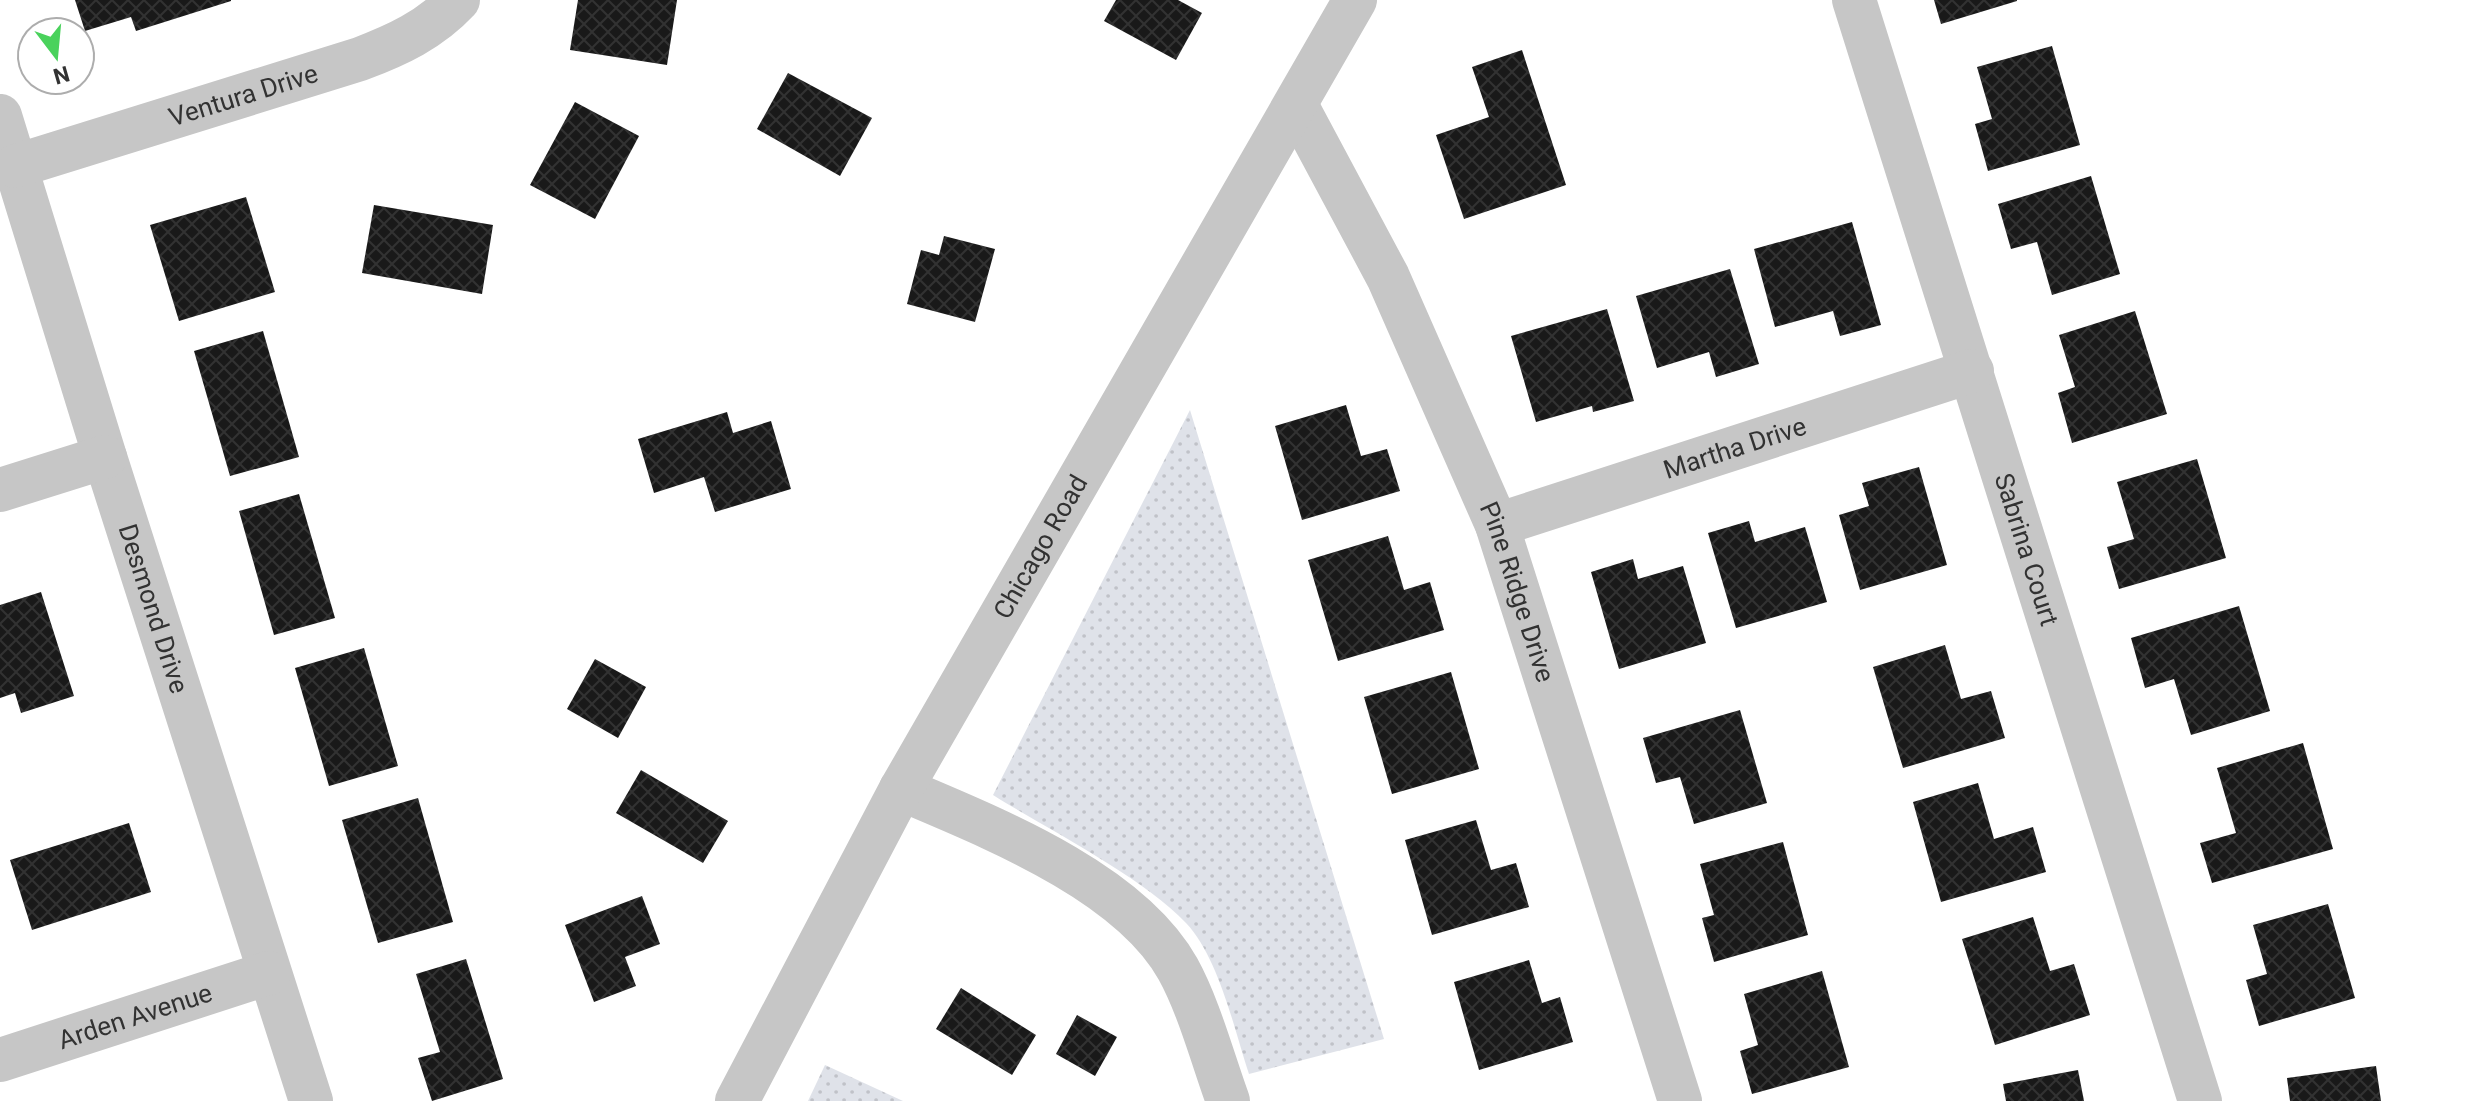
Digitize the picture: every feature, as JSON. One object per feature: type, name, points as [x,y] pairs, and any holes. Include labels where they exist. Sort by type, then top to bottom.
[{"type":"street","name":"Ventura Drive","points":[[16,166],[360,59],[405,41],[442,17],[458,0]]},
{"type":"street","name":"Chicago Road","points":[[737,1101],[901,789],[1355,0]]},
{"type":"street","name":"Sabrina Court","points":[[1854,0],[2200,1101]]},
{"type":"street","name":"Pine Ridge Drive","points":[[1296,105],[1388,277],[1497,525],[1680,1101]]},
{"type":"street","name":"Desmond Drive","points":[[0,116],[105,457],[311,1101]]},
{"type":"street","name":"Martha Drive","points":[[1497,525],[1972,371]]},
{"type":"street","points":[[0,490],[105,457]]},
{"type":"street","points":[[901,789],[1033,846],[1131,912],[1178,969],[1228,1101]]},
{"type":"street","name":"Arden Avenue","points":[[0,1060],[269,973]]},
{"type":"shaded area","points":[[1190,410],[1384,1039],[1249,1074],[1216,974],[1198,938],[1186,923],[1121,872],[993,795]]},
{"type":"shaded area","points":[[825,1065],[903,1101],[808,1101]]},
{"type":"building","points":[[75,0],[231,0],[136,31],[131,17],[96,28],[96,16],[80,16]]},
{"type":"building","points":[[578,0],[677,0],[667,65],[570,50]]},
{"type":"building","points":[[1116,0],[1178,0],[1202,13],[1176,60],[1104,21]]},
{"type":"building","points":[[1934,0],[2017,0],[2017,1],[1941,24]]},
{"type":"building","points":[[2052,46],[2080,145],[1988,171],[1975,124],[1992,119],[1977,67]]},
{"type":"building","points":[[1522,50],[1566,185],[1464,219],[1436,135],[1489,117],[1472,67]]},
{"type":"building","points":[[788,73],[872,118],[840,176],[757,129]]},
{"type":"building","points":[[575,102],[639,136],[595,219],[530,185]]},
{"type":"building","points":[[2091,176],[2120,274],[2052,295],[2037,242],[2011,249],[1998,204]]},
{"type":"building","points":[[246,197],[275,292],[179,321],[150,225]]},
{"type":"building","points":[[374,205],[493,225],[482,294],[362,273]]},
{"type":"building","points":[[1852,222],[1881,325],[1840,336],[1833,311],[1775,327],[1754,249]]},
{"type":"building","points":[[944,236],[995,249],[975,322],[907,304],[921,250],[939,255]]},
{"type":"building","points":[[1730,269],[1759,364],[1716,377],[1709,352],[1657,368],[1636,296]]},
{"type":"building","points":[[1607,309],[1634,401],[1593,412],[1592,406],[1536,422],[1511,336]]},
{"type":"building","points":[[2135,311],[2167,414],[2072,443],[2058,393],[2075,387],[2059,335]]},
{"type":"building","points":[[263,331],[299,457],[230,476],[194,351]]},
{"type":"building","points":[[1346,405],[1361,456],[1387,449],[1400,491],[1302,520],[1275,426]]},
{"type":"building","points":[[727,412],[733,433],[771,421],[791,489],[715,512],[704,477],[654,493],[638,439]]},
{"type":"building","points":[[2197,459],[2226,558],[2119,589],[2107,547],[2134,539],[2117,482]]},
{"type":"building","points":[[1919,467],[1947,565],[1860,590],[1839,515],[1869,506],[1862,483]]},
{"type":"building","points":[[299,494],[335,618],[274,635],[239,511]]},
{"type":"building","points":[[1749,521],[1755,542],[1805,527],[1827,602],[1736,628],[1708,533]]},
{"type":"building","points":[[1388,536],[1404,590],[1430,582],[1444,630],[1338,661],[1308,560]]},
{"type":"building","points":[[1633,559],[1638,579],[1683,566],[1706,643],[1619,669],[1591,572]]},
{"type":"building","points":[[41,592],[74,696],[21,713],[15,693],[0,698],[0,605]]},
{"type":"building","points":[[2239,606],[2270,711],[2191,735],[2174,679],[2145,688],[2131,638]]},
{"type":"building","points":[[1945,645],[1961,699],[1991,691],[2005,738],[1903,768],[1873,667]]},
{"type":"building","points":[[364,648],[398,766],[329,786],[295,668]]},
{"type":"building","points":[[595,659],[646,687],[618,738],[567,709]]},
{"type":"building","points":[[1451,672],[1479,769],[1392,794],[1364,697]]},
{"type":"building","points":[[1740,710],[1767,803],[1694,824],[1680,777],[1656,783],[1643,738]]},
{"type":"building","points":[[2303,743],[2333,849],[2212,883],[2200,843],[2236,833],[2217,768]]},
{"type":"building","points":[[641,770],[728,821],[703,863],[616,813]]},
{"type":"building","points":[[1978,783],[1994,839],[2033,827],[2046,872],[1941,902],[1913,802]]},
{"type":"building","points":[[418,798],[453,922],[378,943],[342,820]]},
{"type":"building","points":[[1476,820],[1491,870],[1516,863],[1529,907],[1432,935],[1405,840]]},
{"type":"building","points":[[129,823],[151,892],[32,930],[10,860]]},
{"type":"building","points":[[1783,842],[1808,935],[1714,962],[1702,918],[1714,915],[1700,864]]},
{"type":"building","points":[[642,896],[660,944],[625,957],[636,986],[594,1002],[565,925]]},
{"type":"building","points":[[2328,904],[2355,998],[2259,1026],[2246,980],[2267,974],[2253,925]]},
{"type":"building","points":[[2033,917],[2050,971],[2074,964],[2090,1015],[1995,1045],[1962,939]]},
{"type":"building","points":[[466,959],[503,1079],[432,1101],[418,1058],[440,1052],[416,974]]},
{"type":"building","points":[[1529,960],[1542,1003],[1560,997],[1573,1042],[1479,1070],[1454,982]]},
{"type":"building","points":[[1822,971],[1849,1067],[1752,1094],[1740,1051],[1758,1045],[1744,994]]},
{"type":"building","points":[[961,988],[1036,1035],[1012,1075],[936,1029]]},
{"type":"building","points":[[1077,1015],[1117,1037],[1095,1076],[1056,1054]]},
{"type":"building","points":[[2376,1066],[2381,1101],[2290,1101],[2287,1078]]},
{"type":"building","points":[[2078,1070],[2084,1101],[2006,1101],[2003,1084]]}]
